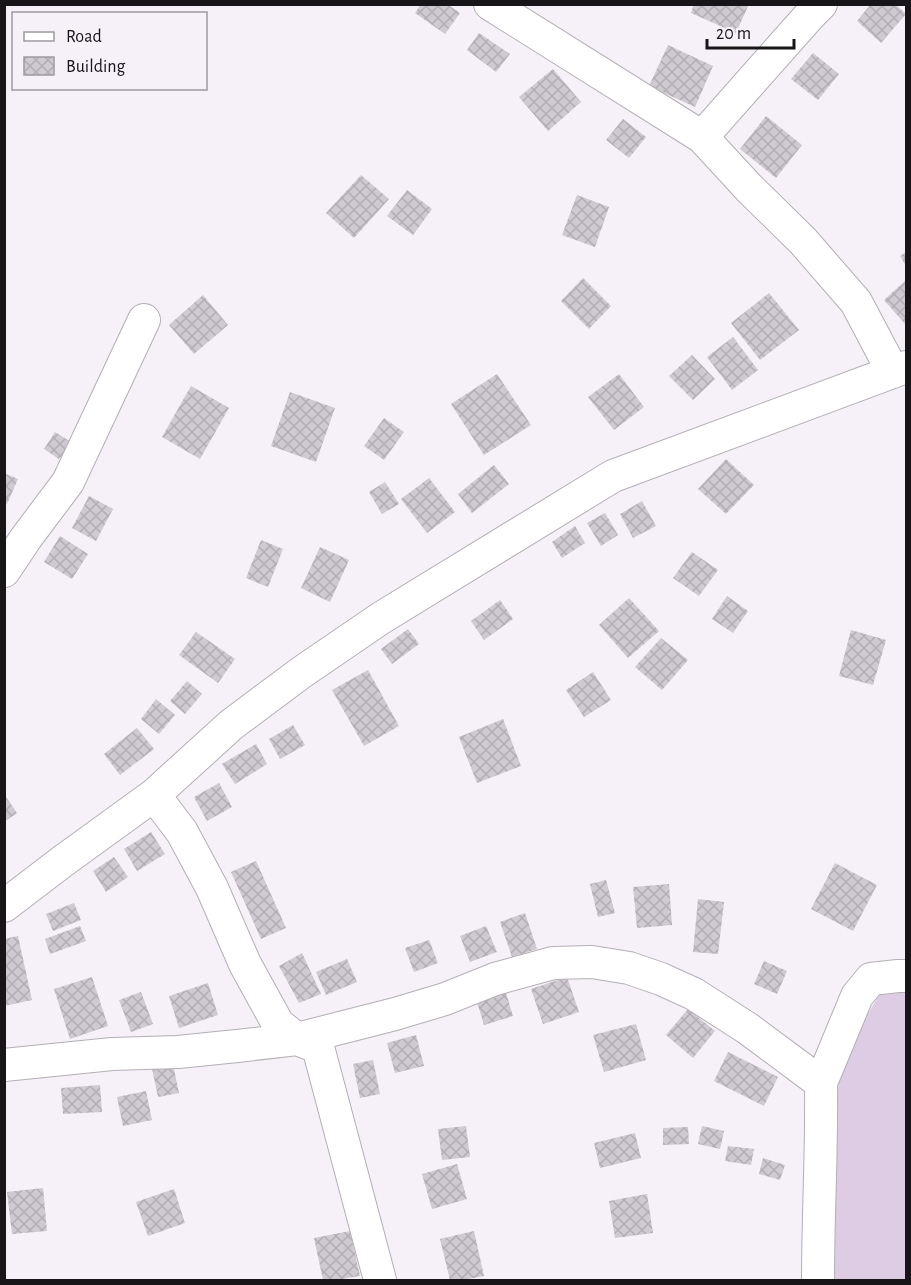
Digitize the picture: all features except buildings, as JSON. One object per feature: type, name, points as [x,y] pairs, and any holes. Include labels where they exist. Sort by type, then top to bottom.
[{"type":"street","points":[[5,904],[154,795],[231,725],[312,665],[381,618],[613,476],[900,370],[856,302],[803,241],[749,188],[702,137],[490,4]]},
{"type":"street","points":[[702,137],[821,4]]},
{"type":"street","points":[[4,571],[68,482],[144,320]]},
{"type":"street","points":[[154,795],[182,832],[212,888],[245,964],[278,1024],[297,1039],[318,1047],[380,1281]]},
{"type":"street","points":[[4,1065],[111,1054],[178,1052],[297,1039],[395,1014],[553,963],[592,962],[650,975],[694,994],[747,1028],[821,1083]]},
{"type":"street","points":[[818,1281],[821,1083],[856,996],[871,979],[906,976]]},
{"type":"shaded area","points":[[906,992],[906,1280],[830,1280],[835,1117],[839,1081],[859,1029],[879,995]]}]
